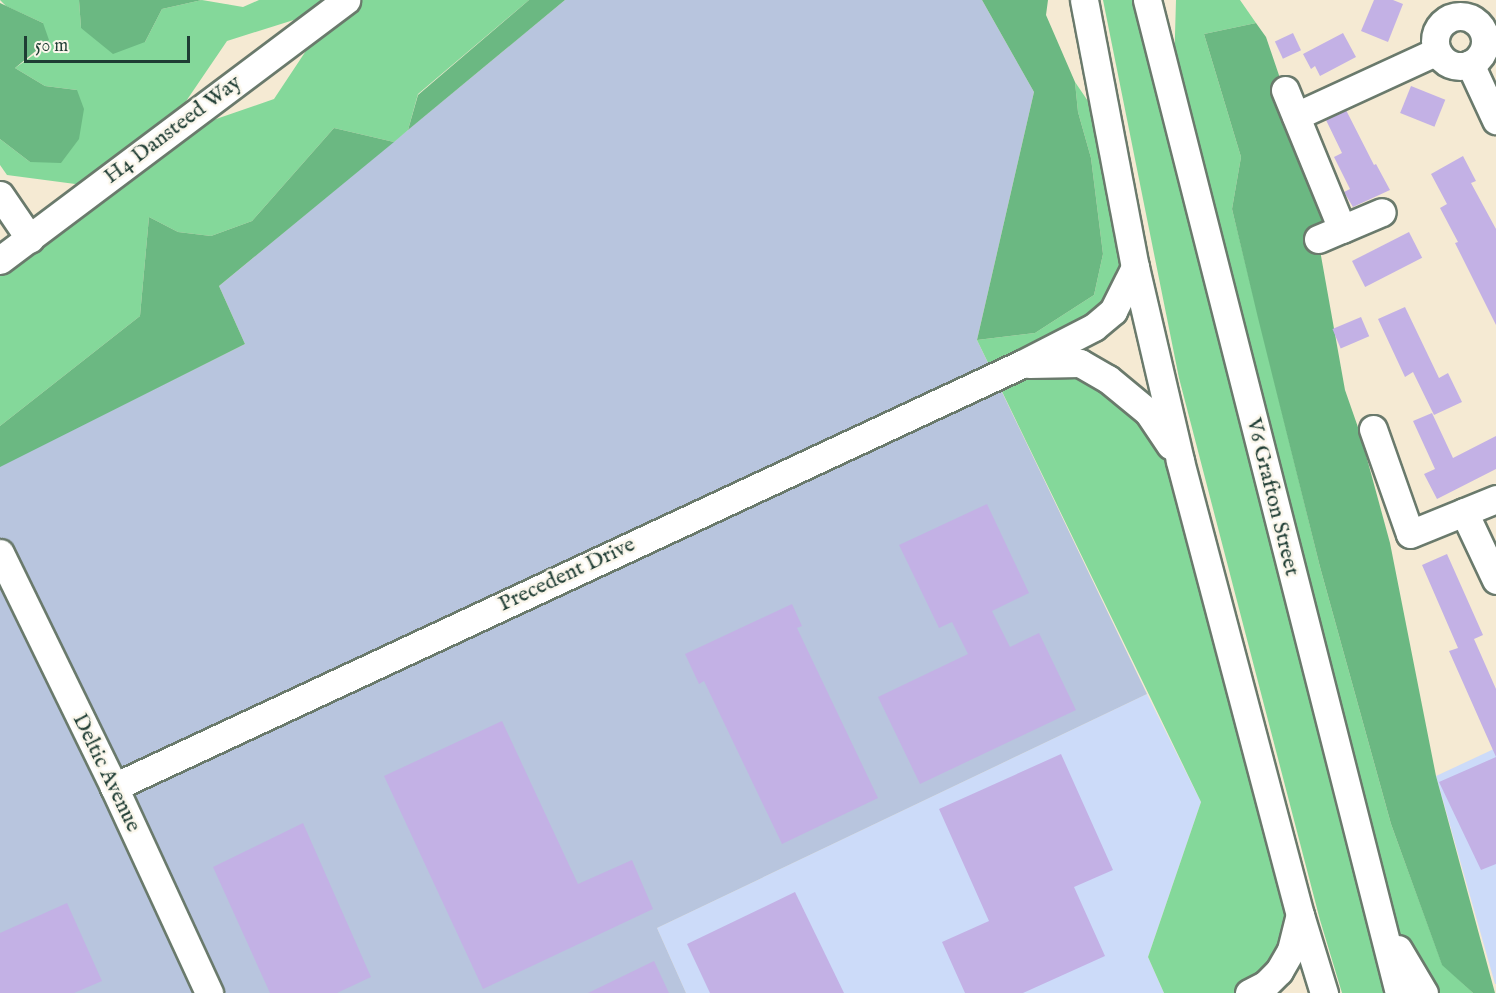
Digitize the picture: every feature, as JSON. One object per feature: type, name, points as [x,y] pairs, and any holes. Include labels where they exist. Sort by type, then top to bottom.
[{"type":"street","name":"H4 Dansteed Way","points":[[0,260],[346,0]]},
{"type":"street","points":[[1084,0],[1135,267],[1180,461],[1300,915],[1324,993]]},
{"type":"street","name":"V6 Grafton Street","points":[[1147,0],[1399,993]]},
{"type":"street","points":[[1446,9],[1457,16],[1472,18],[1489,26],[1485,45],[1477,59],[1470,64],[1455,65],[1441,58],[1437,51],[1435,35],[1446,9]]},
{"type":"street","points":[[1296,116],[1437,51]]},
{"type":"street","points":[[1470,64],[1496,120]]},
{"type":"street","points":[[1284,90],[1296,116],[1330,234],[1382,212]]},
{"type":"street","points":[[0,195],[30,239],[0,275]]},
{"type":"street","name":"Precedent Drive","points":[[114,787],[1022,364],[1094,327],[1113,311],[1135,267]]},
{"type":"street","name":"Precedent Drive","points":[[1022,364],[1080,363],[1108,379],[1148,412],[1180,461]]},
{"type":"street","points":[[1373,429],[1400,539],[1496,500]]},
{"type":"street","points":[[1464,512],[1496,580]]},
{"type":"street","name":"Deltic Avenue","points":[[0,553],[114,787],[209,993]]},
{"type":"street","points":[[1377,909],[1424,993]]},
{"type":"street","points":[[1249,993],[1265,985],[1279,971],[1291,950],[1300,915]]},
{"type":"shaded area","points":[[565,0],[982,0],[1034,92],[977,340],[1147,694],[657,928],[686,993],[0,993],[0,466],[245,344],[219,286]]},
{"type":"shaded area","points":[[1147,694],[1201,802],[1148,957],[1164,993],[686,993],[657,928]]},
{"type":"shaded area","points":[[1496,748],[1496,984],[1495,984],[1436,776]]},
{"type":"green space","points":[[0,0],[79,0],[81,28],[145,42],[162,9],[202,0],[243,7],[259,0],[529,0],[418,94],[408,130],[394,142],[334,128],[252,221],[211,236],[178,232],[149,217],[140,316],[0,426],[0,275],[30,239],[98,187],[7,175],[0,165],[0,139],[30,162],[77,90],[45,86],[15,68],[35,54],[43,23],[6,6]],"holes":[[[335,7],[274,99],[161,138],[227,41]]]},
{"type":"green space","points":[[79,0],[202,0],[162,9],[145,42],[113,54],[81,28]]},
{"type":"green space","points":[[529,0],[565,0],[408,130],[418,95]]},
{"type":"green space","points":[[982,0],[1048,0],[1046,15],[1075,82],[1078,112],[1091,158],[1103,254],[1094,295],[1035,333],[977,340],[1034,92]]},
{"type":"green space","points":[[1103,0],[1133,0],[1341,826],[1386,993],[1342,993],[1320,920],[1179,378]]},
{"type":"green space","points":[[1176,0],[1240,0],[1256,23],[1204,34],[1241,157],[1232,209],[1320,567],[1391,824],[1442,964],[1473,993],[1424,993],[1377,909],[1173,104]]},
{"type":"green space","points":[[0,3],[43,23],[49,40],[15,68],[45,86],[77,90],[84,109],[79,139],[61,163],[30,162],[0,139]]},
{"type":"green space","points":[[1256,23],[1266,37],[1284,90],[1342,229],[1318,239],[1345,390],[1360,433],[1390,543],[1436,776],[1495,993],[1473,993],[1442,965],[1391,824],[1320,567],[1258,318],[1232,209],[1241,157],[1204,34]]},
{"type":"green space","points":[[1075,82],[1109,132],[1135,267],[1058,362],[1158,425],[1300,915],[1249,993],[1164,993],[1148,957],[1201,802],[977,340],[1035,333],[1094,295],[1103,254],[1091,158],[1078,112]]},
{"type":"green space","points":[[334,128],[394,142],[219,286],[245,344],[0,467],[0,426],[140,316],[149,217],[178,232],[211,236],[252,221]]},
{"type":"building","points":[[1374,0],[1393,0],[1403,4],[1388,42],[1361,31]]},
{"type":"building","points":[[1293,33],[1301,50],[1283,59],[1275,41]]},
{"type":"building","points":[[1343,33],[1356,57],[1320,76],[1315,66],[1311,69],[1303,54]]},
{"type":"building","points":[[1411,86],[1445,100],[1434,127],[1400,113]]},
{"type":"building","points":[[1346,110],[1374,165],[1376,164],[1390,190],[1353,207],[1344,192],[1350,189],[1334,157],[1342,153],[1326,120]]},
{"type":"building","points":[[1463,156],[1476,181],[1471,183],[1496,229],[1496,325],[1455,243],[1458,242],[1440,208],[1447,204],[1431,174]]},
{"type":"building","points":[[1409,232],[1422,258],[1365,287],[1352,261]]},
{"type":"building","points":[[1405,307],[1439,378],[1448,373],[1462,402],[1434,415],[1413,372],[1405,377],[1378,319]]},
{"type":"building","points":[[1361,317],[1369,336],[1341,348],[1332,329]]},
{"type":"building","points":[[1432,413],[1453,458],[1496,436],[1496,469],[1437,499],[1424,474],[1435,469],[1413,421]]},
{"type":"building","points":[[987,504],[1029,593],[992,611],[1010,647],[1039,633],[1076,710],[920,784],[878,697],[968,654],[952,622],[939,628],[899,545]]},
{"type":"building","points":[[1447,554],[1483,635],[1474,639],[1496,689],[1496,757],[1449,651],[1458,648],[1422,565]]},
{"type":"building","points":[[792,604],[802,626],[797,628],[878,798],[782,844],[704,681],[699,684],[685,654]]},
{"type":"building","points":[[502,721],[578,884],[632,860],[653,909],[483,989],[384,776]]},
{"type":"building","points":[[1061,754],[1113,870],[1074,887],[1105,956],[1023,993],[965,993],[942,942],[989,921],[939,809]]},
{"type":"building","points":[[1496,757],[1496,864],[1481,870],[1439,782]]},
{"type":"building","points":[[303,823],[371,977],[337,993],[270,993],[213,867]]},
{"type":"building","points":[[795,892],[844,993],[710,993],[687,944]]},
{"type":"building","points":[[67,903],[102,981],[74,993],[0,993],[0,933]]},
{"type":"building","points":[[654,961],[669,993],[588,993]]}]
